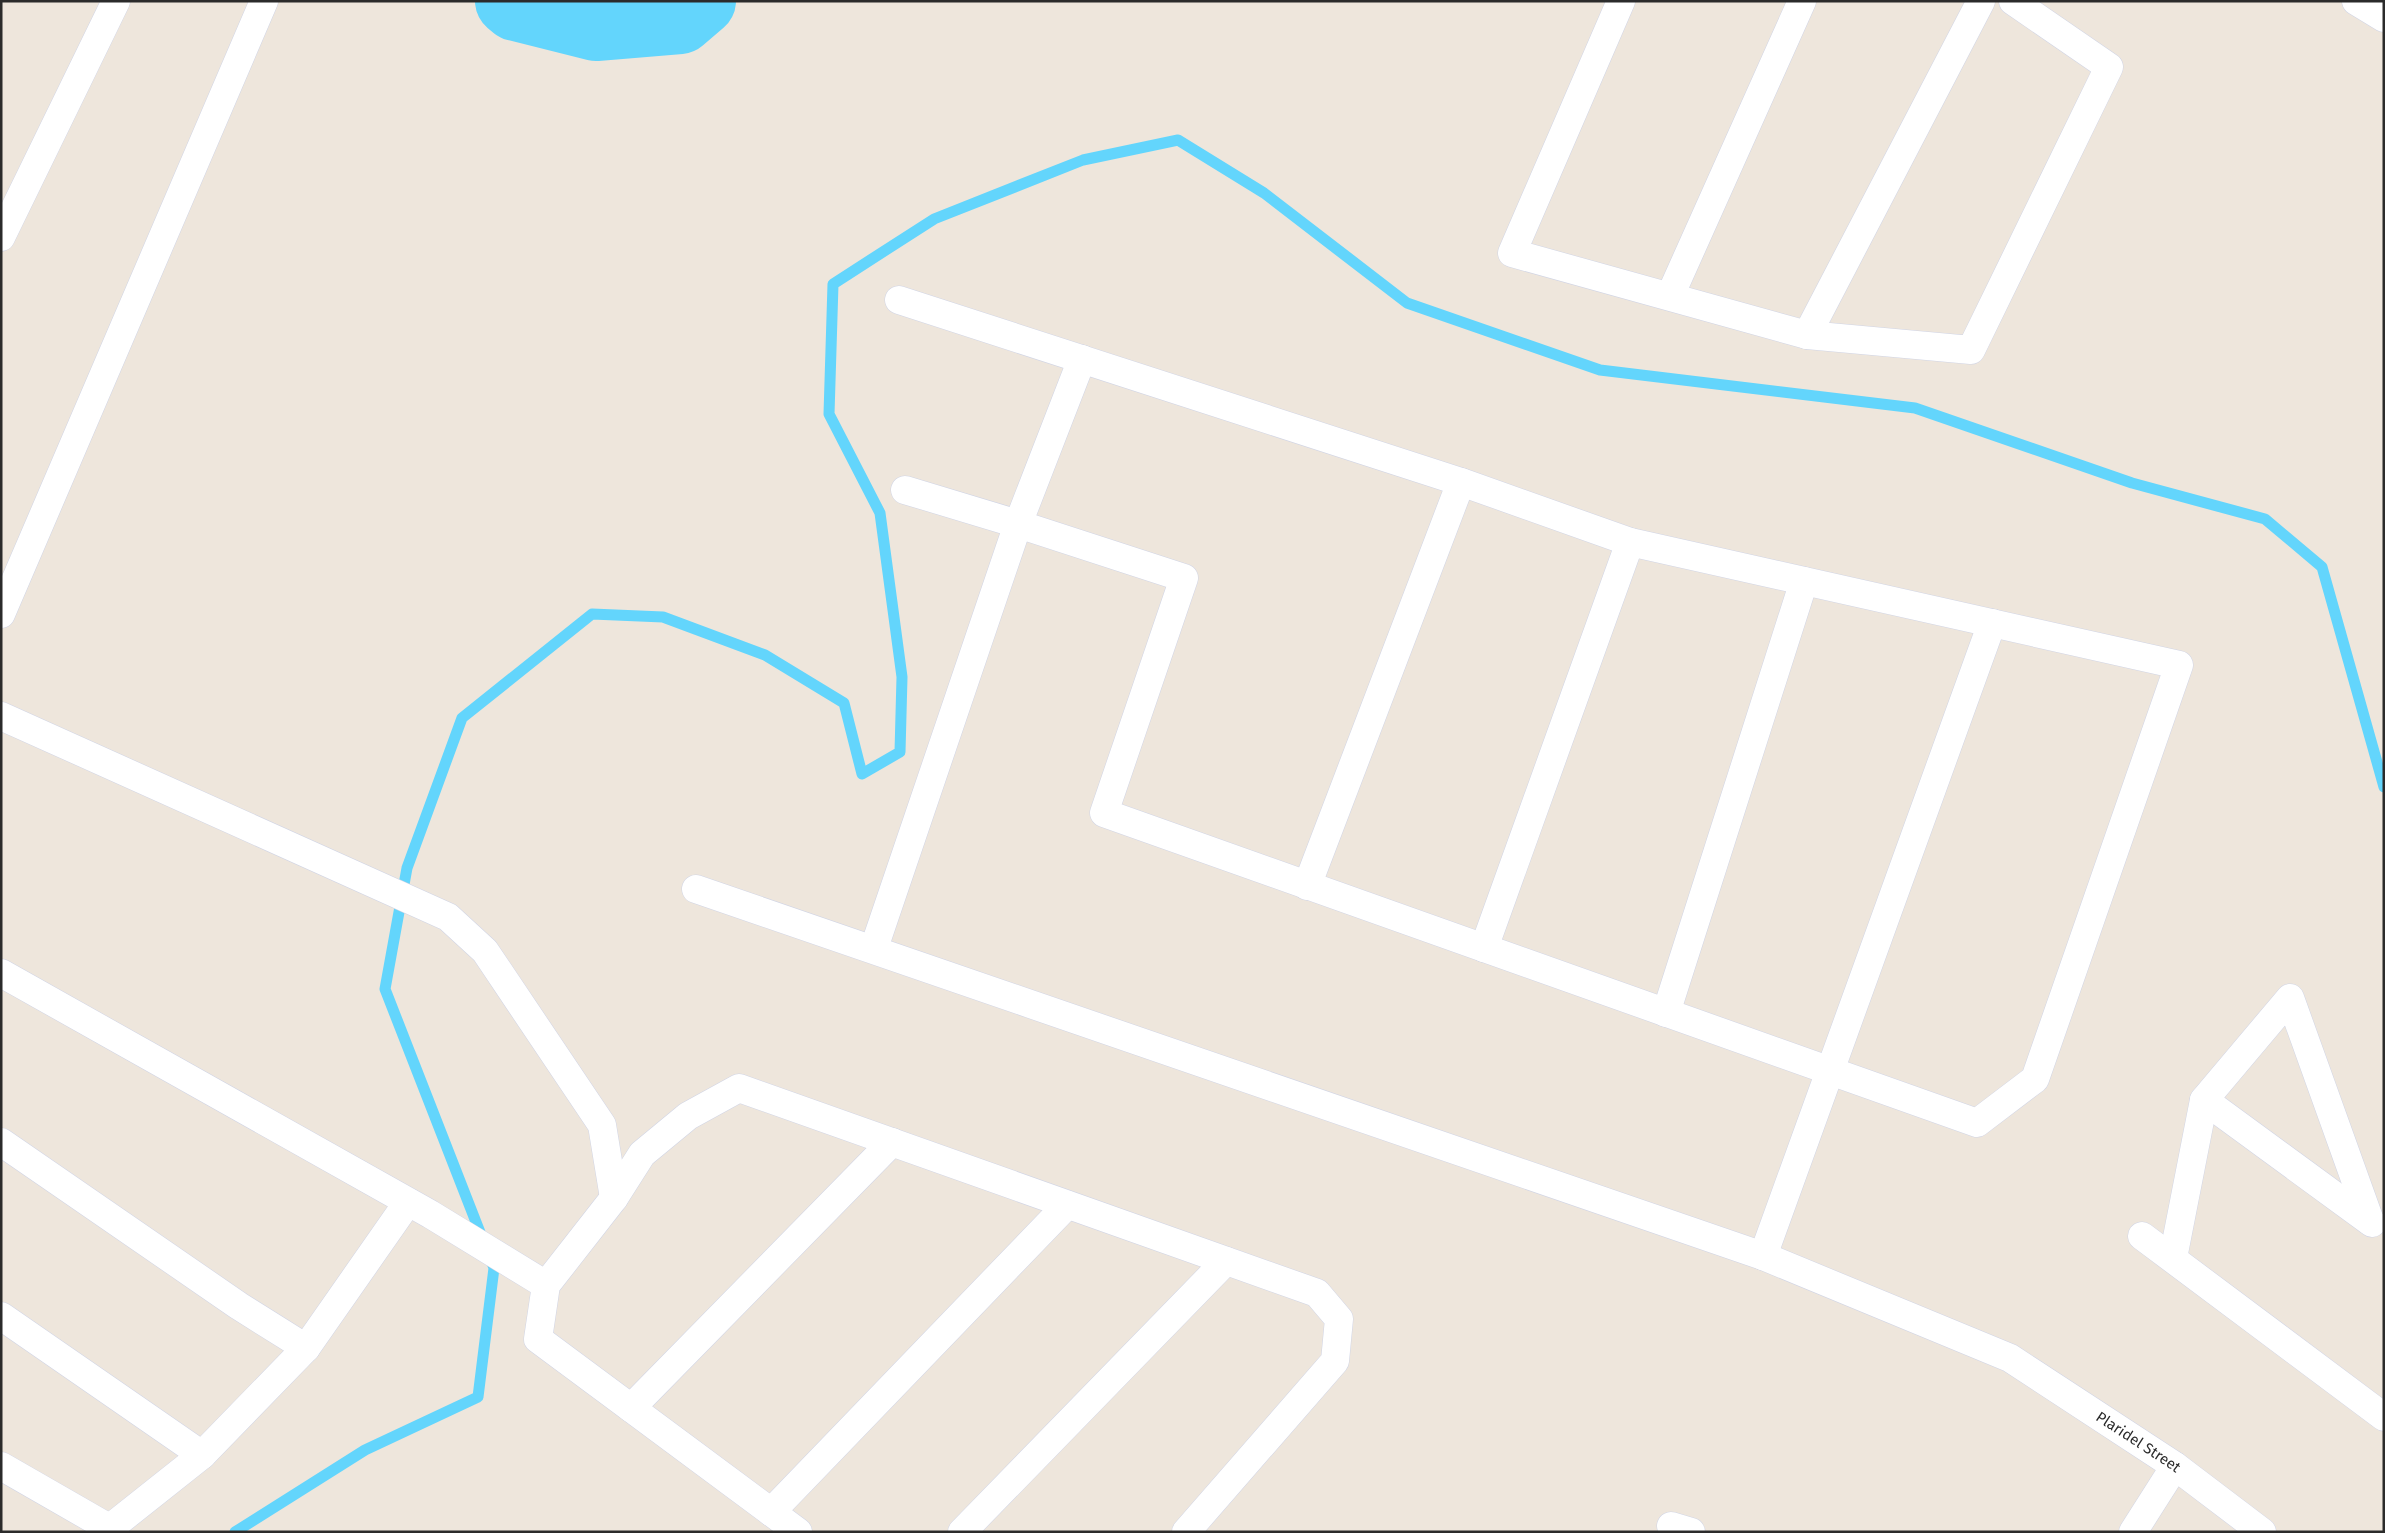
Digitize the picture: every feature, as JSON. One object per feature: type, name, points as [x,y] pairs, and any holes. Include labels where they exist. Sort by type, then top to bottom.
[{"type":"street","points":[[1,237],[116,1]]},
{"type":"street","points":[[1,614],[264,1]]},
{"type":"street","points":[[1621,1],[1512,253],[1808,335],[1971,350],[2109,66],[2013,1]]},
{"type":"street","points":[[1670,296],[1802,1]]},
{"type":"street","points":[[1808,335],[1981,1]]},
{"type":"street","points":[[2356,1],[2384,18]]},
{"type":"street","points":[[899,300],[1461,482],[1630,542],[2179,665],[2035,1079],[1977,1123],[1104,813],[1184,578],[1018,524],[905,490]]},
{"type":"street","points":[[874,948],[1018,524],[1082,359]]},
{"type":"street","points":[[1307,886],[1461,482]]},
{"type":"street","points":[[1484,948],[1630,542]]},
{"type":"street","points":[[1666,1013],[1804,581]]},
{"type":"street","points":[[1763,1256],[1992,623]]},
{"type":"street","points":[[1,716],[448,917],[485,951],[602,1125],[614,1198]]},
{"type":"street","name":"Plaridel Street","points":[[696,889],[874,948],[1763,1256],[2010,1358],[2175,1466],[2262,1532]]},
{"type":"street","points":[[1,974],[408,1202],[546,1284]]},
{"type":"street","points":[[2173,1258],[2204,1100],[2290,998],[2377,1226]]},
{"type":"street","points":[[798,1532],[538,1339],[546,1284],[614,1198],[642,1154],[688,1116],[739,1088],[1317,1293],[1339,1318],[1335,1361],[1186,1532]]},
{"type":"street","points":[[2204,1100],[2377,1226]]},
{"type":"street","points":[[1,1142],[239,1306],[306,1348]]},
{"type":"street","points":[[631,1408],[892,1142]]},
{"type":"street","points":[[1,1466],[107,1530],[202,1455],[306,1348],[408,1202]]},
{"type":"street","points":[[772,1512],[1067,1205]]},
{"type":"street","points":[[2142,1236],[2384,1417]]},
{"type":"street","points":[[962,1532],[1226,1261]]},
{"type":"street","points":[[1,1316],[202,1455]]},
{"type":"street","points":[[2133,1532],[2175,1466]]},
{"type":"waterway","points":[[510,1],[516,6],[596,26],[680,19],[701,1]]},
{"type":"waterway","points":[[483,1240],[385,989],[407,868],[462,718],[592,614],[663,617],[765,655],[844,703],[862,774],[900,752],[902,677],[880,513],[829,414],[833,284],[934,219],[1083,160],[1178,140],[1264,193],[1407,303],[1600,370],[1915,408],[2132,483],[2265,519],[2322,567],[2384,787]]},
{"type":"waterway","points":[[235,1532],[365,1450],[478,1397],[494,1268],[489,1255]]}]
